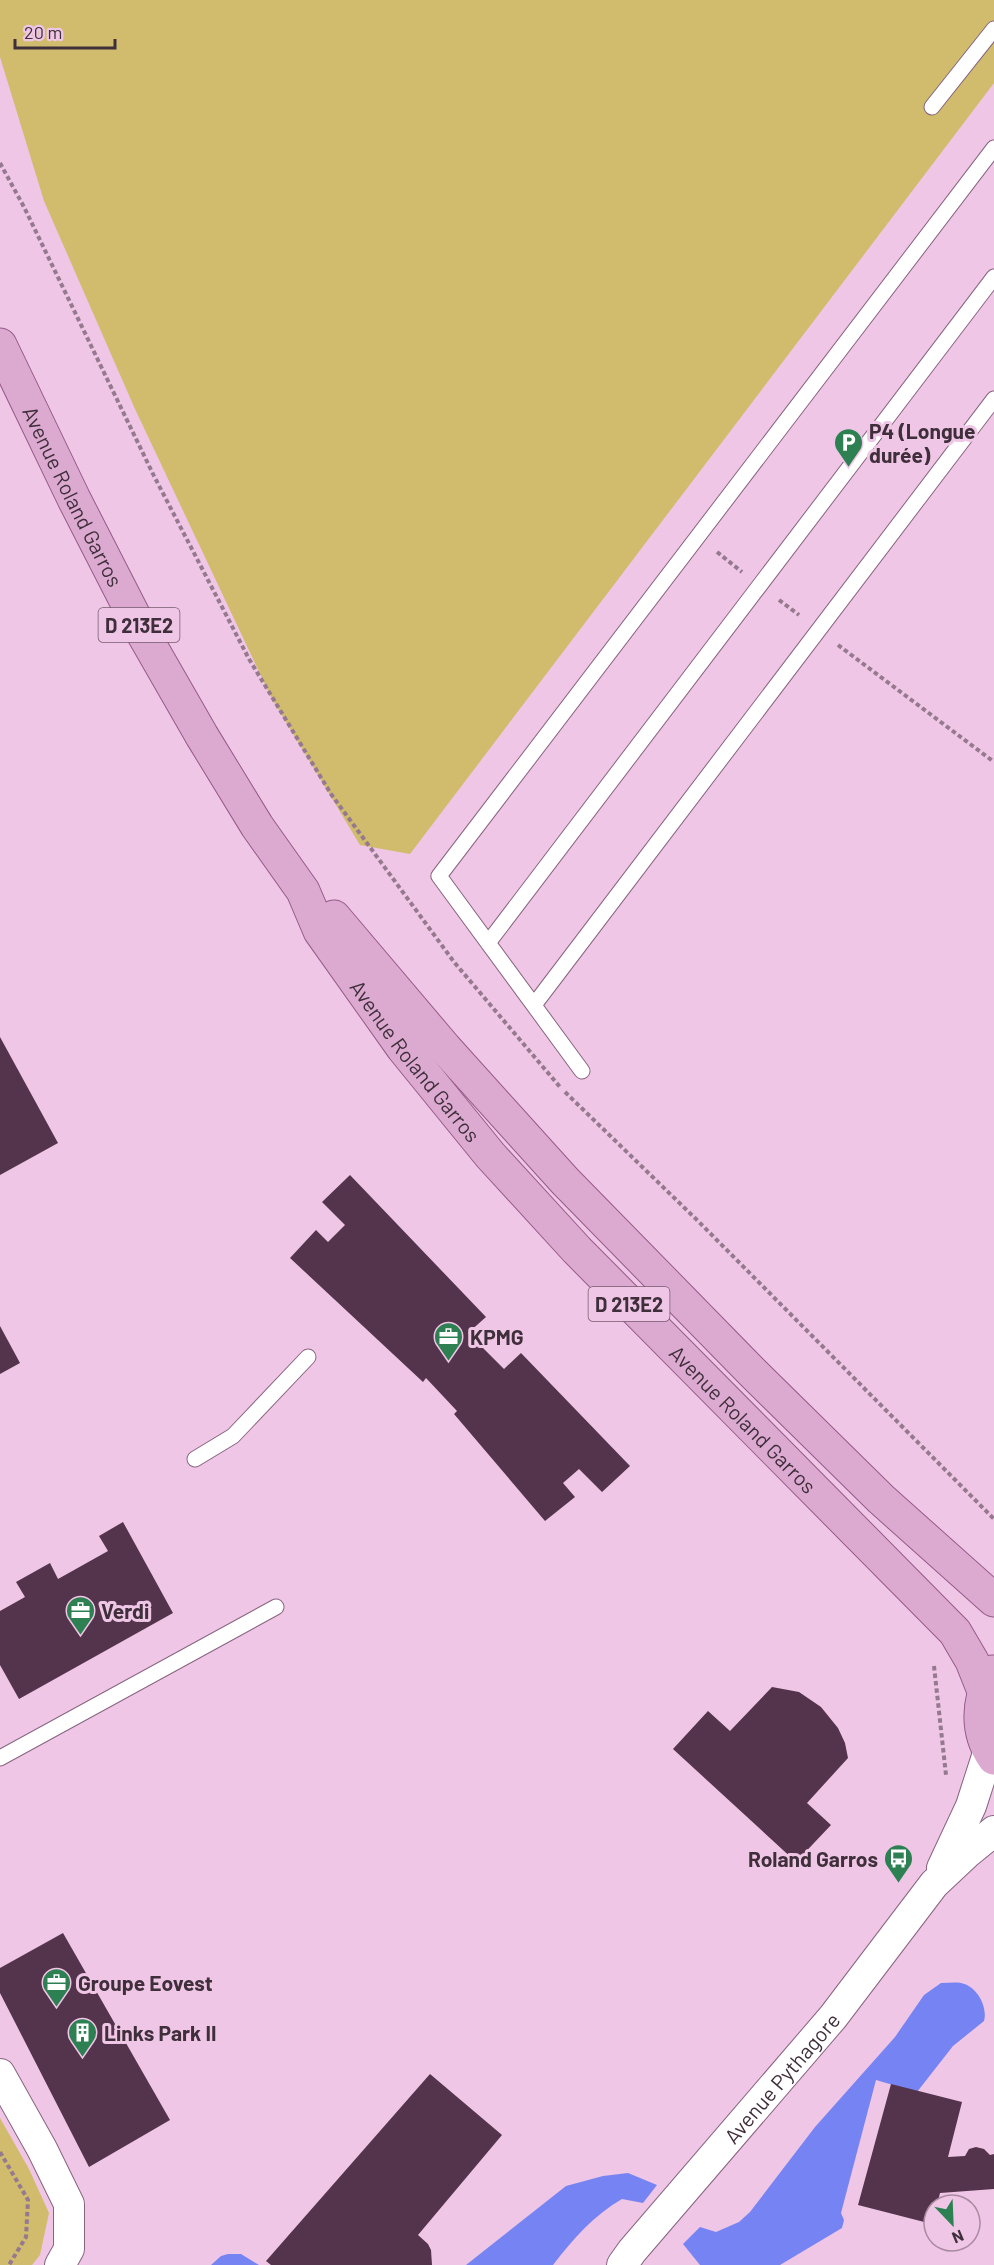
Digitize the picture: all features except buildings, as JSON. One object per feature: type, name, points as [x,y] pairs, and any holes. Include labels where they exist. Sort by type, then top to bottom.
[{"type":"main road","name":"Avenue Roland Garros","points":[[0,345],[74,499],[140,627],[201,736],[257,826],[303,891],[320,931],[396,1038],[490,1155],[585,1259],[955,1632],[972,1661],[989,1679]]},
{"type":"main road","name":"Avenue Roland Garros","points":[[303,891],[337,920],[445,1048],[566,1181],[753,1373],[881,1499],[994,1600]]},
{"type":"main road","points":[[989,1679],[980,1711],[982,1731],[992,1754]]},
{"type":"street","name":"Avenue Pythagore","points":[[934,1884],[971,1806],[992,1754]]},
{"type":"street","name":"Avenue Pythagore","points":[[622,2265],[639,2242],[833,2017],[934,1884],[994,1831]]},
{"type":"street","points":[[0,2073],[69,2204],[69,2249],[60,2265]]},
{"type":"lane","points":[[932,107],[994,29]]},
{"type":"lane","points":[[582,1071],[440,876],[697,537],[991,158]]},
{"type":"lane","points":[[488,943],[994,277]]},
{"type":"lane","points":[[534,1005],[994,399]]},
{"type":"lane","points":[[195,1459],[233,1436],[308,1357]]},
{"type":"lane","points":[[0,1758],[276,1607]]},
{"type":"path","points":[[697,537],[994,762]]},
{"type":"path","points":[[933,1658],[946,1778]]},
{"type":"path","points":[[0,2152],[28,2200],[26,2237],[9,2265]]},
{"type":"shaded area","points":[[0,0],[994,0],[994,83],[410,854],[360,845],[271,697],[135,409],[44,201],[0,57]]},
{"type":"shaded area","points":[[0,2118],[29,2169],[49,2213],[40,2255],[32,2265],[0,2265]]},
{"type":"water","points":[[941,1983],[961,1983],[972,1988],[983,2004],[984,2021],[953,2046],[917,2092],[876,2080],[841,2213],[844,2220],[842,2228],[780,2265],[700,2265],[683,2244],[700,2227],[716,2232],[739,2222],[750,2212],[815,2127],[895,2037],[924,1995]]},
{"type":"water","points":[[628,2173],[657,2185],[643,2203],[622,2199],[602,2213],[576,2237],[553,2265],[466,2265],[566,2186],[603,2176]]},
{"type":"water","points":[[241,2254],[259,2265],[211,2265],[221,2256]]},
{"type":"place","name":"P4 (Longue durée)","points":[[848,468]]},
{"type":"place","name":"KPMG","points":[[449,1362]]},
{"type":"place","name":"Verdi","points":[[80,1636]]},
{"type":"place","name":"Roland Garros","points":[[899,1884]]},
{"type":"place","name":"Groupe Eovest","points":[[57,2008]]},
{"type":"place","name":"Links Park II","points":[[83,2058]]}]
